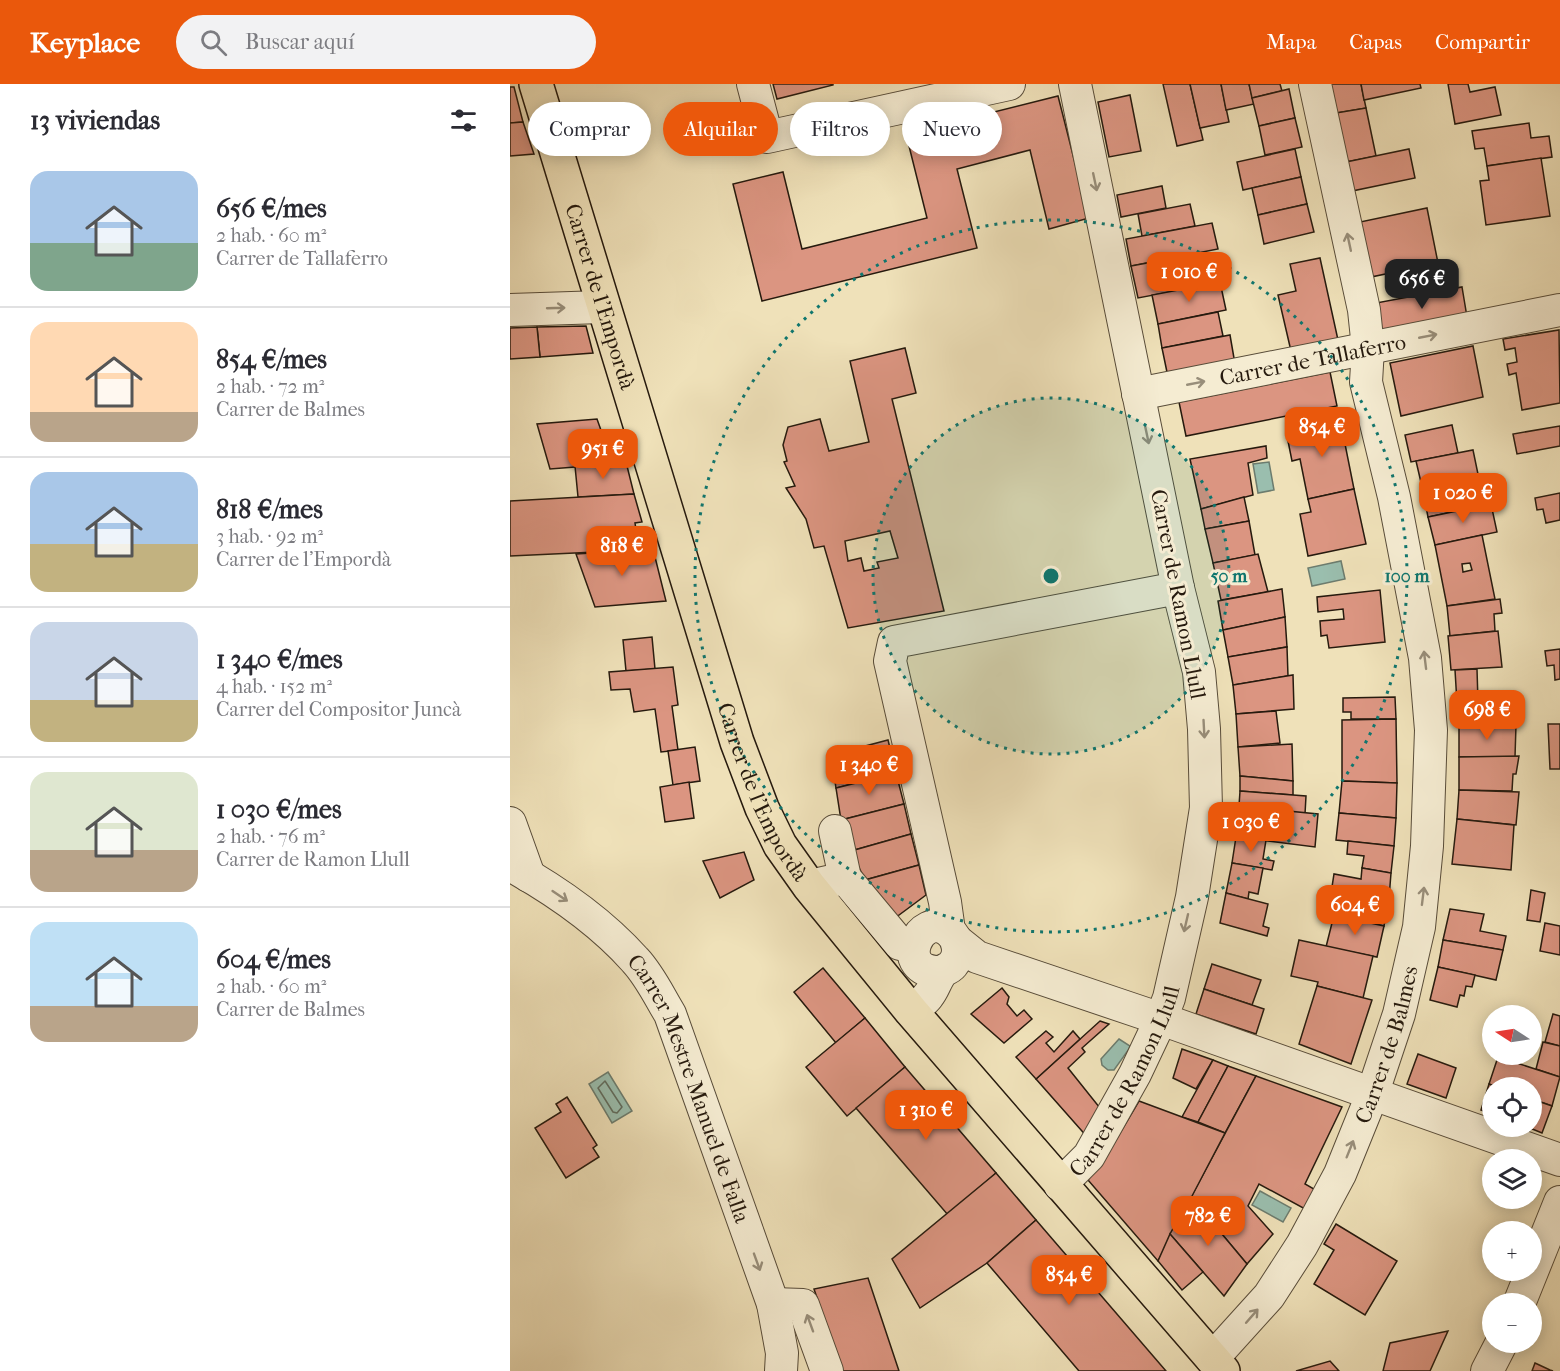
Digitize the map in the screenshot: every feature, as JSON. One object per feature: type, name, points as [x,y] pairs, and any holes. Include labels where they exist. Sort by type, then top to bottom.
[{"type":"main road","name":"Carrer de l'Empordà","points":[[536,84],[602,307],[737,742],[771,826],[809,886],[910,1011],[1216,1367]]},
{"type":"street","points":[[753,84],[767,137],[1009,84]]},
{"type":"street","name":"Carrer de Ramon Llull","points":[[1060,1185],[1089,1156],[1135,1074],[1161,1019],[1169,998],[1192,897],[1206,808],[1204,729],[1199,672],[1178,588],[1075,84]]},
{"type":"street","name":"Carrer de Balmes","points":[[1216,1367],[1269,1296],[1302,1245],[1340,1174],[1372,1095],[1399,1014],[1419,927],[1428,834],[1431,730],[1425,658],[1394,496],[1366,382],[1368,348],[1364,310],[1315,84]]},
{"type":"street","points":[[510,310],[602,307]]},
{"type":"street","name":"Carrer de Tallaferro","points":[[1138,394],[1560,310]]},
{"type":"street","points":[[910,1011],[928,997],[942,943],[890,661],[894,642],[1178,588]]},
{"type":"street","points":[[510,823],[519,870]]},
{"type":"street","points":[[835,831],[845,878],[942,943],[1560,1160]]},
{"type":"street","name":"Carrer Mestre Manuel de Falla","points":[[519,870],[570,903],[619,943],[652,983],[670,1014],[772,1304],[782,1353],[781,1371]]},
{"type":"street","points":[[809,886],[845,878]]},
{"type":"street","points":[[874,966],[942,943]]},
{"type":"street","points":[[1523,1293],[1560,1202]]},
{"type":"street","points":[[772,1304],[803,1305],[827,1371]]},
{"type":"street","points":[[1487,1371],[1496,1353]]},
{"type":"water","points":[[1269,462],[1274,490],[1258,493],[1253,464]]},
{"type":"water","points":[[1341,561],[1345,579],[1312,586],[1308,568]]},
{"type":"water","points":[[1119,1039],[1130,1046],[1129,1049],[1114,1070],[1108,1070],[1102,1065],[1101,1059]]},
{"type":"water","points":[[608,1072],[632,1111],[612,1123],[589,1084]]},
{"type":"water","points":[[1260,1191],[1291,1208],[1283,1222],[1252,1205]]},
{"type":"building","points":[[773,84],[833,84],[833,85],[777,99]]},
{"type":"building","points":[[1163,84],[1190,84],[1203,140],[1177,146]]},
{"type":"building","points":[[1190,84],[1221,84],[1229,122],[1200,128]]},
{"type":"building","points":[[1221,84],[1249,84],[1254,104],[1226,110]]},
{"type":"building","points":[[1249,84],[1280,84],[1282,91],[1252,98]]},
{"type":"building","points":[[1330,84],[1361,84],[1366,108],[1336,113]]},
{"type":"building","points":[[1361,84],[1420,84],[1421,88],[1364,100]]},
{"type":"building","points":[[1448,84],[1468,84],[1470,92],[1495,87],[1501,115],[1455,124]]},
{"type":"building","points":[[510,87],[514,87],[523,122],[510,123]]},
{"type":"building","points":[[1289,89],[1295,118],[1259,126],[1252,98]]},
{"type":"building","points":[[1130,95],[1141,151],[1109,157],[1098,102]]},
{"type":"building","points":[[1058,96],[1089,218],[1049,229],[1030,150],[957,169],[977,248],[762,301],[733,184],[783,172],[802,249],[927,218],[912,156],[1002,156],[1002,110]]},
{"type":"building","points":[[1366,108],[1376,156],[1346,162],[1336,113]]},
{"type":"building","points":[[1295,118],[1302,147],[1265,155],[1259,126]]},
{"type":"building","points":[[523,122],[528,137],[528,154],[510,156],[510,123]]},
{"type":"building","points":[[1529,123],[1531,138],[1549,136],[1552,157],[1487,166],[1484,148],[1475,149],[1472,131]]},
{"type":"building","points":[[1295,149],[1301,177],[1243,190],[1237,162]]},
{"type":"building","points":[[1409,149],[1415,178],[1352,191],[1346,162]]},
{"type":"building","points":[[1541,158],[1550,216],[1486,225],[1480,181],[1489,180],[1487,166]]},
{"type":"building","points":[[1301,177],[1307,204],[1258,215],[1252,188]]},
{"type":"building","points":[[1162,186],[1166,208],[1121,217],[1117,195]]},
{"type":"building","points":[[1190,204],[1195,226],[1142,236],[1138,214]]},
{"type":"building","points":[[1307,204],[1314,232],[1264,244],[1258,215]]},
{"type":"building","points":[[1427,208],[1438,263],[1371,277],[1360,222]]},
{"type":"building","points":[[1212,223],[1218,249],[1131,266],[1126,239]]},
{"type":"building","points":[[1196,254],[1202,286],[1138,298],[1131,266]]},
{"type":"building","points":[[1320,258],[1338,340],[1291,351],[1278,295],[1296,291],[1290,264]]},
{"type":"building","points":[[1220,282],[1226,310],[1158,324],[1152,295]]},
{"type":"building","points":[[1462,287],[1467,317],[1382,333],[1376,303]]},
{"type":"building","points":[[1218,312],[1223,336],[1162,348],[1158,324]]},
{"type":"building","points":[[586,326],[593,353],[540,357],[537,327]]},
{"type":"building","points":[[537,327],[540,357],[510,359],[510,328]]},
{"type":"building","points":[[1559,330],[1560,403],[1522,410],[1516,373],[1509,375],[1507,364],[1517,362],[1515,348],[1505,350],[1503,339]]},
{"type":"building","points":[[1230,335],[1235,364],[1168,377],[1162,348]]},
{"type":"building","points":[[1473,346],[1483,397],[1401,416],[1390,363]]},
{"type":"building","points":[[905,348],[916,393],[892,399],[944,611],[848,628],[824,546],[814,548],[806,519],[786,488],[795,486],[784,462],[787,461],[783,445],[788,427],[820,419],[829,451],[869,442],[850,361]],"holes":[[[890,531],[898,558],[877,562],[879,568],[864,571],[861,558],[848,561],[845,541]]]},
{"type":"building","points":[[1330,372],[1337,406],[1186,436],[1179,402]]},
{"type":"building","points":[[597,419],[613,464],[550,469],[537,424]]},
{"type":"building","points":[[1340,419],[1354,489],[1308,499],[1300,459],[1292,461],[1286,431]]},
{"type":"building","points":[[1452,425],[1458,453],[1411,462],[1405,435]]},
{"type":"building","points":[[1560,426],[1560,446],[1517,454],[1513,434]]},
{"type":"building","points":[[1266,446],[1267,458],[1248,463],[1253,495],[1201,509],[1190,459]]},
{"type":"building","points":[[1473,450],[1479,479],[1423,491],[1416,461]]},
{"type":"building","points":[[626,462],[634,494],[578,497],[575,466]]},
{"type":"building","points":[[1479,479],[1485,505],[1428,517],[1423,491]]},
{"type":"building","points":[[1354,489],[1366,544],[1308,556],[1300,514],[1311,512],[1308,499]]},
{"type":"building","points":[[1560,493],[1560,520],[1546,523],[1543,509],[1537,510],[1535,498]]},
{"type":"building","points":[[634,494],[642,522],[635,523],[639,550],[510,556],[510,501]]},
{"type":"building","points":[[1244,497],[1249,521],[1205,529],[1201,509]]},
{"type":"building","points":[[1491,504],[1497,532],[1435,545],[1428,517]]},
{"type":"building","points":[[1249,521],[1255,555],[1213,563],[1205,529]]},
{"type":"building","points":[[1482,535],[1495,599],[1447,606],[1435,545]],"holes":[[[1470,563],[1472,570],[1463,572],[1462,564]]]},
{"type":"building","points":[[653,549],[666,601],[595,607],[576,554]]},
{"type":"building","points":[[1258,554],[1268,592],[1221,600],[1213,563]]},
{"type":"building","points":[[1282,589],[1285,617],[1223,630],[1218,601]]},
{"type":"building","points":[[1380,590],[1385,642],[1329,648],[1327,635],[1321,636],[1320,621],[1344,619],[1343,609],[1318,612],[1317,597]]},
{"type":"building","points":[[1500,599],[1502,613],[1494,614],[1495,631],[1450,636],[1447,606]]},
{"type":"building","points":[[1285,617],[1287,647],[1228,657],[1223,630]]},
{"type":"building","points":[[1498,631],[1502,667],[1451,670],[1448,636]]},
{"type":"building","points":[[652,637],[655,669],[626,671],[623,640]]},
{"type":"building","points":[[1287,647],[1288,676],[1233,685],[1228,657]]},
{"type":"building","points":[[1560,649],[1560,679],[1555,680],[1554,665],[1547,666],[1545,651]]},
{"type":"building","points":[[673,667],[678,705],[672,706],[678,750],[661,752],[655,709],[634,712],[630,689],[611,690],[609,672]]},
{"type":"building","points":[[1477,669],[1478,702],[1457,703],[1455,670]]},
{"type":"building","points":[[1293,675],[1294,709],[1236,714],[1233,685]]},
{"type":"building","points":[[1395,697],[1396,719],[1351,719],[1351,712],[1343,712],[1343,698]]},
{"type":"building","points":[[1514,702],[1514,725],[1457,726],[1457,703]]},
{"type":"building","points":[[1276,711],[1280,743],[1238,747],[1236,714]]},
{"type":"building","points":[[1396,719],[1397,783],[1342,781],[1342,720]]},
{"type":"building","points":[[1548,724],[1560,724],[1560,769],[1550,769]]},
{"type":"building","points":[[1516,725],[1515,757],[1459,757],[1459,726]]},
{"type":"building","points":[[888,740],[896,773],[836,788],[831,755]]},
{"type":"building","points":[[1292,744],[1293,781],[1240,776],[1238,747]]},
{"type":"building","points":[[695,747],[700,781],[673,785],[668,751]]},
{"type":"building","points":[[1519,756],[1516,774],[1513,774],[1512,791],[1459,790],[1459,757]]},
{"type":"building","points":[[896,773],[904,804],[841,820],[836,788]]},
{"type":"building","points":[[1240,776],[1293,781],[1293,795],[1240,791]]},
{"type":"building","points":[[1342,781],[1397,783],[1396,818],[1339,813]]},
{"type":"building","points":[[689,782],[694,818],[665,822],[660,787]]},
{"type":"building","points":[[1459,790],[1519,792],[1516,825],[1457,819]]},
{"type":"building","points":[[1240,791],[1306,796],[1305,814],[1239,806]]},
{"type":"building","points":[[904,804],[911,834],[851,851],[841,820]]},
{"type":"building","points":[[1239,806],[1318,814],[1315,847],[1236,837]]},
{"type":"building","points":[[1339,813],[1396,818],[1394,846],[1336,840]]},
{"type":"building","points":[[1457,819],[1514,825],[1511,870],[1452,864]]},
{"type":"building","points":[[911,834],[919,865],[865,880],[851,851]]},
{"type":"building","points":[[1236,837],[1266,840],[1263,859],[1274,861],[1272,870],[1232,863]]},
{"type":"building","points":[[1348,841],[1394,846],[1391,873],[1362,868],[1364,856],[1347,854]]},
{"type":"building","points":[[744,852],[754,880],[720,898],[703,861]]},
{"type":"building","points":[[1232,863],[1263,868],[1258,894],[1249,892],[1248,899],[1226,893]]},
{"type":"building","points":[[919,865],[926,895],[895,918],[865,880]]},
{"type":"building","points":[[1362,868],[1391,873],[1389,898],[1332,887],[1334,874],[1361,879]]},
{"type":"building","points":[[1337,889],[1389,898],[1384,926],[1334,915]]},
{"type":"building","points":[[1531,890],[1545,893],[1540,922],[1527,920]]},
{"type":"building","points":[[1226,893],[1268,904],[1263,926],[1269,928],[1267,936],[1220,923]]},
{"type":"building","points":[[1450,909],[1484,914],[1480,931],[1506,936],[1503,950],[1443,940]]},
{"type":"building","points":[[1334,915],[1384,926],[1377,957],[1326,947]]},
{"type":"building","points":[[1545,923],[1560,926],[1560,955],[1540,951]]},
{"type":"building","points":[[1299,940],[1373,956],[1363,998],[1317,986],[1318,982],[1291,976]]},
{"type":"building","points":[[1443,940],[1503,950],[1496,980],[1438,967]]},
{"type":"building","points":[[1212,964],[1261,980],[1252,1005],[1204,989]]},
{"type":"building","points":[[1438,967],[1475,975],[1472,987],[1466,986],[1464,996],[1460,995],[1457,1007],[1430,1000]]},
{"type":"building","points":[[823,968],[865,1018],[836,1043],[794,992]]},
{"type":"building","points":[[1317,986],[1372,1000],[1351,1064],[1299,1044]]},
{"type":"building","points":[[1002,988],[1009,997],[1007,1004],[1017,1016],[1024,1010],[1032,1019],[1004,1043],[971,1014]]},
{"type":"building","points":[[1204,989],[1264,1009],[1256,1034],[1196,1014]]},
{"type":"building","points":[[1553,1014],[1560,1016],[1560,1046],[1545,1042]]},
{"type":"building","points":[[865,1018],[905,1067],[847,1116],[806,1067]]},
{"type":"building","points":[[1100,1021],[1109,1024],[1082,1048],[1085,1052],[1068,1068],[1104,1113],[1089,1139],[1036,1079]]},
{"type":"building","points":[[1046,1031],[1053,1037],[1046,1043],[1054,1052],[1073,1031],[1080,1039],[1036,1079],[1016,1057]]},
{"type":"building","points":[[1543,1042],[1560,1046],[1560,1077],[1536,1069],[1537,1065],[1542,1065]]},
{"type":"building","points":[[1182,1049],[1213,1060],[1196,1089],[1173,1078]]},
{"type":"building","points":[[1418,1054],[1456,1068],[1446,1098],[1407,1084]]},
{"type":"building","points":[[1213,1060],[1228,1066],[1198,1122],[1182,1117]]},
{"type":"building","points":[[1495,1065],[1523,1065],[1560,1077],[1552,1106],[1542,1102],[1542,1077],[1491,1077]]},
{"type":"building","points":[[1228,1066],[1256,1076],[1225,1133],[1198,1122]]},
{"type":"building","points":[[905,1067],[996,1173],[948,1215],[856,1108]]},
{"type":"building","points":[[1256,1076],[1342,1107],[1305,1184],[1314,1189],[1305,1209],[1259,1184],[1248,1206],[1273,1234],[1247,1264],[1191,1197]]},
{"type":"building","points":[[567,1097],[597,1145],[593,1148],[599,1157],[566,1178],[535,1128],[561,1112],[556,1104]]},
{"type":"building","points":[[1139,1101],[1225,1133],[1158,1261],[1088,1180],[1111,1148]]},
{"type":"building","points":[[1542,1102],[1552,1106],[1542,1133]]},
{"type":"building","points":[[996,1173],[1036,1220],[987,1263],[920,1308],[892,1259]]},
{"type":"building","points":[[1191,1197],[1247,1264],[1224,1296],[1170,1234]]},
{"type":"building","points":[[1036,1220],[1166,1371],[1079,1371],[987,1263]]},
{"type":"building","points":[[1336,1224],[1397,1261],[1365,1315],[1314,1284],[1334,1250],[1324,1244]]},
{"type":"building","points":[[1170,1234],[1203,1272],[1182,1290],[1158,1261]]},
{"type":"building","points":[[868,1278],[899,1371],[842,1371],[814,1289]]},
{"type":"building","points":[[1448,1331],[1430,1371],[1383,1371],[1390,1343]]},
{"type":"building","points":[[1330,1361],[1339,1371],[1296,1371]]},
{"type":"building","points":[[1535,1363],[1550,1370],[1553,1371],[1532,1371]]}]
